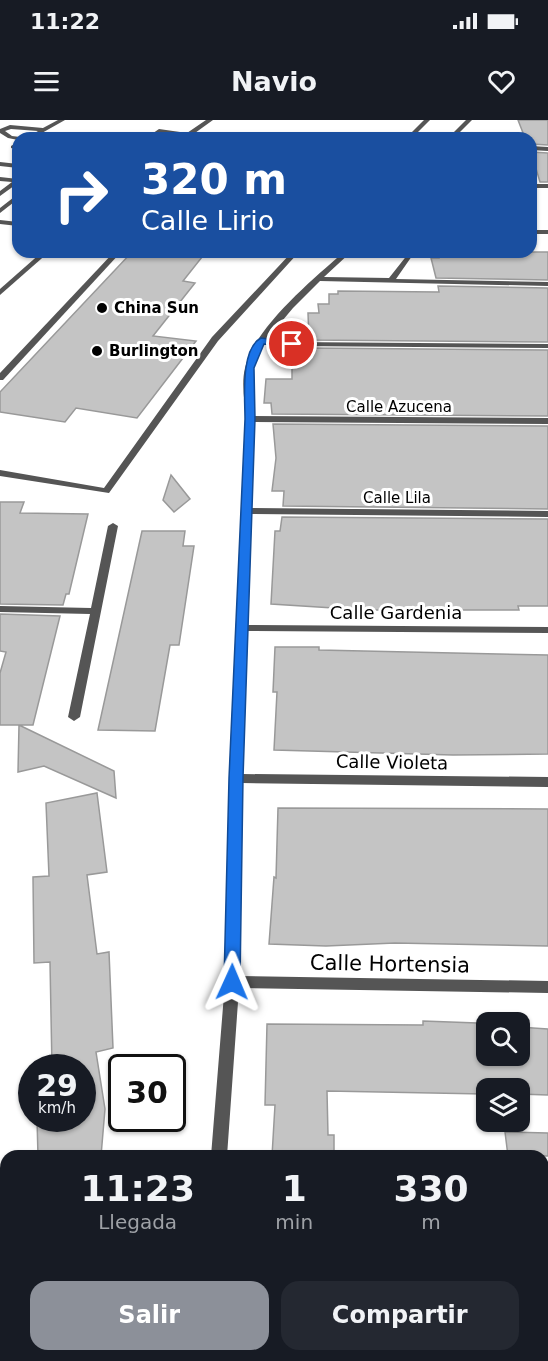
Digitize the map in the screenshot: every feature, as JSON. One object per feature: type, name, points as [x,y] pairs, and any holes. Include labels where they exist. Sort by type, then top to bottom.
[{"type":"street","points":[[45,129],[37,126],[47,120]]},
{"type":"street","points":[[40,132],[62,120]]},
{"type":"street","points":[[193,132],[210,120]]},
{"type":"street","points":[[415,132],[427,120]]},
{"type":"street","points":[[457,132],[469,120]]},
{"type":"street","points":[[12,138],[1,131],[10,127],[45,129]]},
{"type":"street","points":[[0,212],[12,201]]},
{"type":"street","points":[[0,293],[39,258]]},
{"type":"street","points":[[0,378],[112,258]]},
{"type":"street","points":[[0,473],[106,491],[215,339],[290,258]]},
{"type":"street","points":[[219,1150],[232,982],[236,778],[250,419],[249,368],[261,341],[318,279],[341,258]]},
{"type":"street","points":[[390,282],[408,258]]},
{"type":"street","points":[[318,279],[548,284]]},
{"type":"street","points":[[261,341],[292,344],[548,346]]},
{"type":"street","name":"Calle Azucena","points":[[250,419],[548,422]]},
{"type":"street","name":"Calle Lila","points":[[247,511],[548,514]]},
{"type":"street","points":[[74,717],[113,526]]},
{"type":"street","points":[[0,609],[97,611]]},
{"type":"street","name":"Calle Gardenia","points":[[243,628],[548,630]]},
{"type":"street","name":"Calle Violeta","points":[[236,778],[548,782]]},
{"type":"street","name":"Calle Hortensia","points":[[232,982],[548,987]]},
{"type":"building","points":[[518,120],[548,120],[548,145],[537,144],[537,132],[523,132]]},
{"type":"building","points":[[537,152],[548,153],[548,182],[540,182],[537,172]]},
{"type":"building","points":[[537,252],[548,252],[548,280],[436,278],[431,258],[537,258]]},
{"type":"building","points":[[126,258],[201,258],[183,281],[195,283],[153,336],[196,341],[137,418],[76,408],[65,422],[0,412],[0,392]]},
{"type":"building","points":[[438,286],[548,288],[548,342],[309,340],[308,313],[319,313],[318,304],[329,304],[329,294],[338,294],[338,291],[439,292]]},
{"type":"building","points":[[310,348],[548,350],[548,416],[272,414],[271,403],[264,403],[266,379],[292,379],[292,356],[311,356]]},
{"type":"building","points":[[273,424],[548,426],[548,509],[283,506],[284,491],[272,491],[276,458]]},
{"type":"building","points":[[171,475],[190,499],[174,512],[163,500]]},
{"type":"building","points":[[0,502],[24,502],[20,513],[88,514],[69,594],[66,594],[63,605],[0,604]]},
{"type":"building","points":[[282,517],[548,519],[548,606],[518,606],[519,610],[365,610],[271,604],[275,531],[280,531]]},
{"type":"building","points":[[142,531],[185,531],[183,546],[194,546],[179,645],[170,645],[155,731],[98,730]]},
{"type":"building","points":[[0,614],[60,616],[33,725],[0,725],[0,673],[6,652],[0,651]]},
{"type":"building","points":[[275,647],[548,655],[548,754],[453,755],[274,750],[277,692],[273,692]]},
{"type":"building","points":[[19,725],[114,771],[116,798],[44,766],[18,772]]},
{"type":"building","points":[[97,793],[107,872],[87,875],[97,954],[109,952],[113,1048],[96,1052],[105,1109],[102,1150],[38,1150],[37,1132],[96,1132],[96,1054],[52,1054],[50,962],[34,963],[33,877],[49,876],[46,803]]},
{"type":"building","points":[[278,808],[548,809],[548,946],[395,943],[326,946],[269,944],[274,877],[276,878]]},
{"type":"building","points":[[423,1021],[476,1023],[476,1066],[530,1066],[530,1028],[548,1029],[548,1095],[530,1094],[530,1078],[476,1078],[476,1094],[327,1091],[328,1135],[334,1135],[334,1150],[272,1150],[275,1105],[265,1105],[267,1024],[423,1025]]},
{"type":"building","points":[[505,1132],[548,1133],[548,1150],[507,1150]]},
{"type":"place","name":"China Sun","points":[[102,308]]},
{"type":"place","name":"Burlington","points":[[97,351]]},
{"type":"route","points":[[232,982],[236,778],[250,419],[249,368],[261,341],[292,344]]}]
